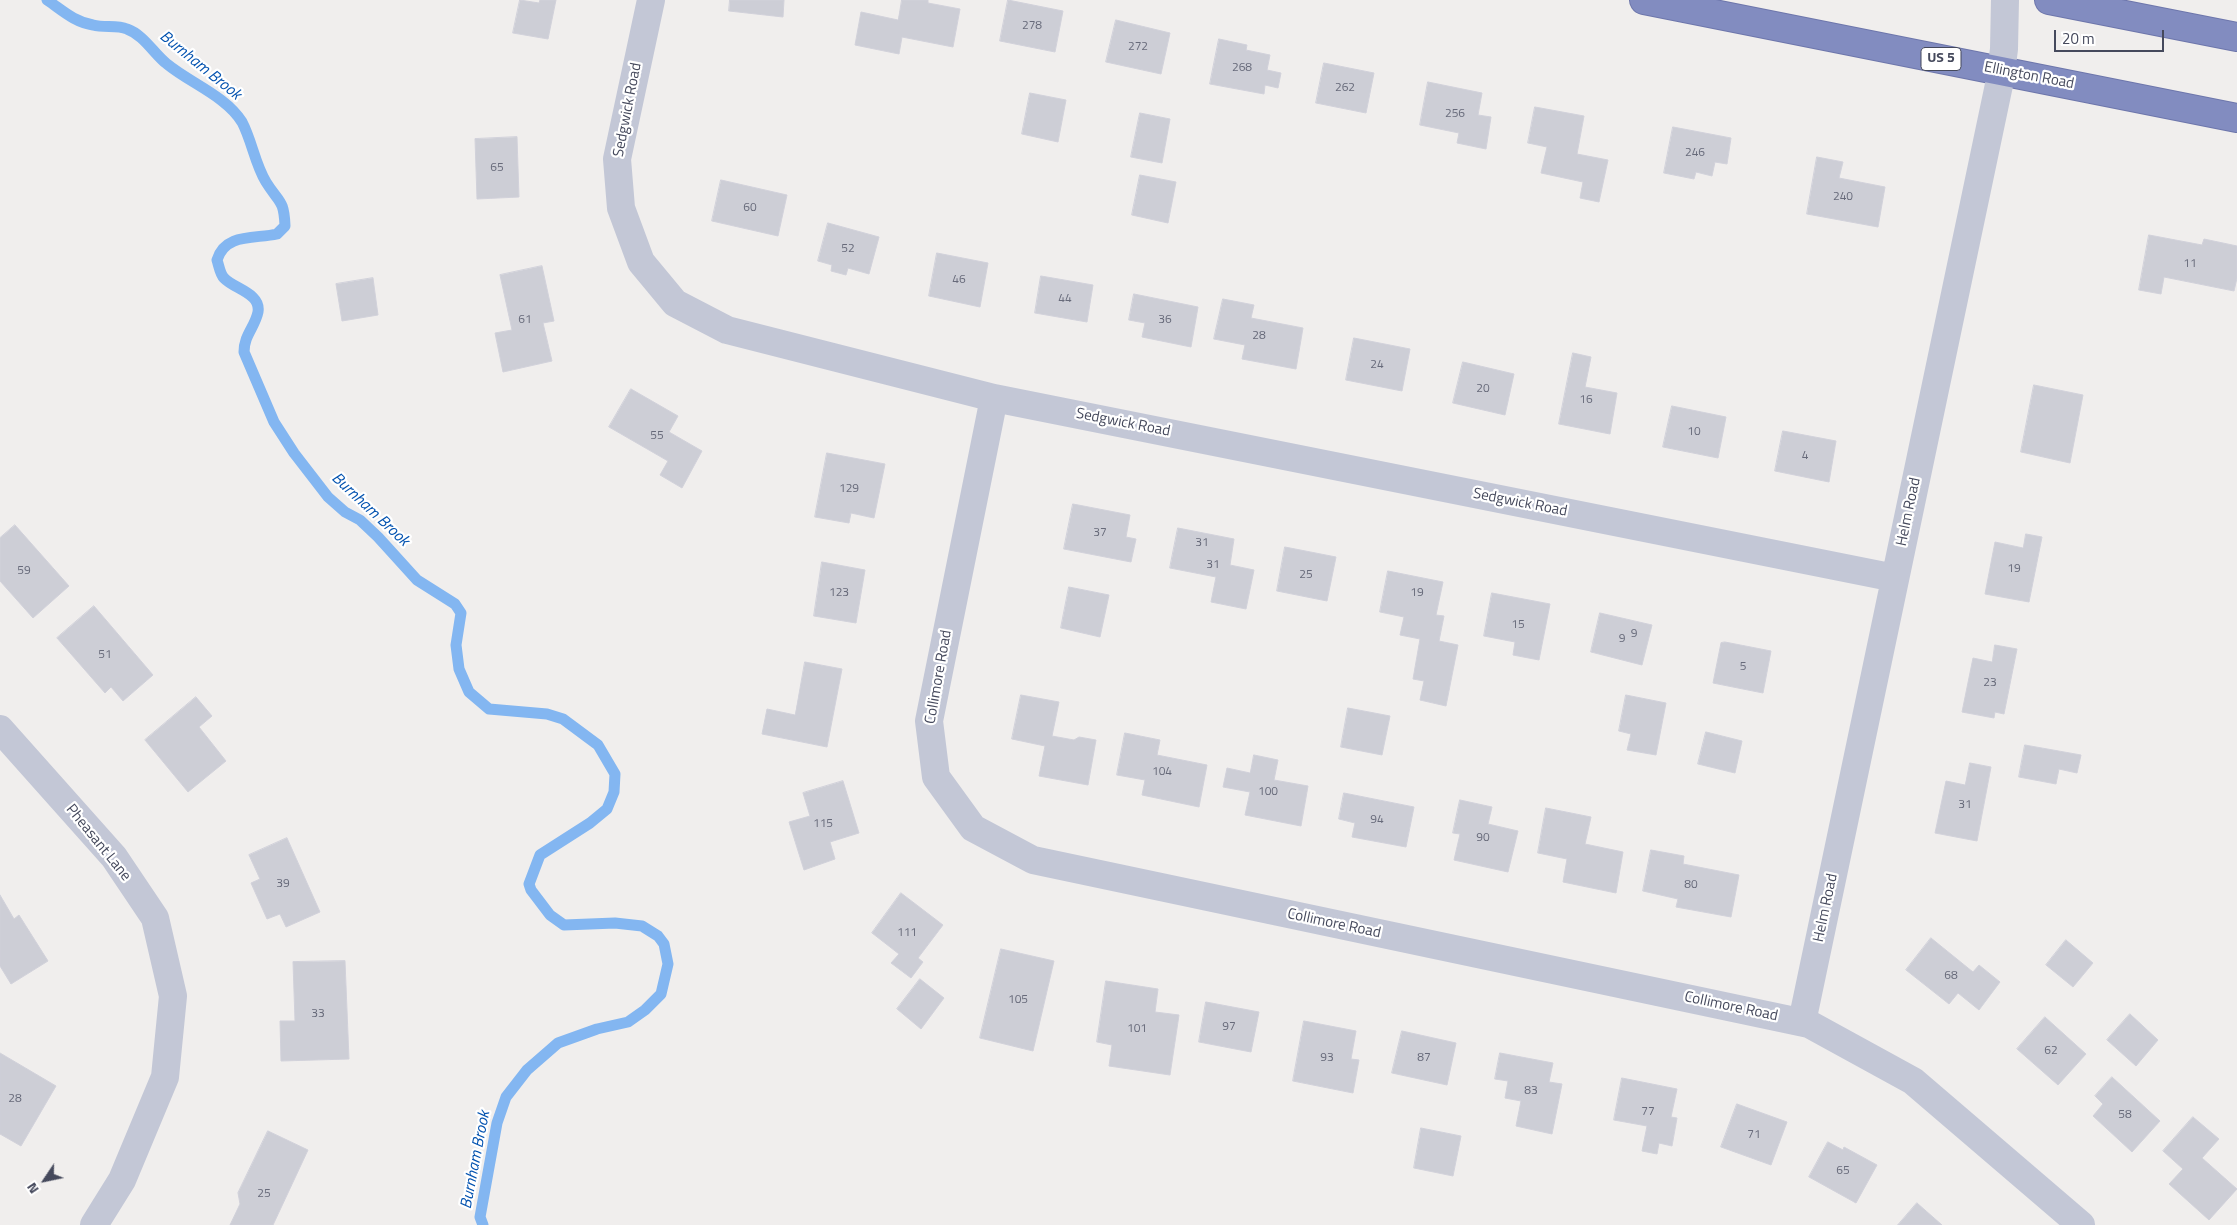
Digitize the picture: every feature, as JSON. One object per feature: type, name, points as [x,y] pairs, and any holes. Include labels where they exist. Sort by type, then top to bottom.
[{"type":"highway","name":"Ellington Road","points":[[1644,0],[2237,118]]},
{"type":"highway","points":[[2049,0],[2237,37]]},
{"type":"street","name":"Sedgwick Road","points":[[651,0],[617,158],[621,208],[642,262],[675,303],[728,330],[994,398],[1896,578]]},
{"type":"street","name":"Helm Road","points":[[1802,1022],[2002,71],[2005,0]]},
{"type":"street","name":"Collimore Road","points":[[994,398],[928,720],[936,777],[973,828],[1033,860],[1809,1024],[1913,1081],[2081,1225]]},
{"type":"street","name":"Pheasant Lane","points":[[0,729],[114,857],[155,918],[174,996],[165,1077],[122,1180],[94,1225]]},
{"type":"building","points":[[520,0],[539,3],[540,0],[556,0],[548,39],[513,33]]},
{"type":"building","points":[[730,0],[784,0],[783,17],[729,11]]},
{"type":"building","points":[[902,0],[928,0],[928,3],[960,9],[953,47],[902,37],[899,54],[855,45],[861,12],[898,20]]},
{"type":"building","points":[[1008,0],[1063,11],[1055,52],[1000,41]]},
{"type":"building","points":[[1116,20],[1170,33],[1161,74],[1106,62]]},
{"type":"building","points":[[1219,39],[1247,45],[1246,50],[1270,55],[1267,70],[1281,73],[1278,88],[1265,85],[1264,94],[1210,84]]},
{"type":"building","points":[[1324,63],[1374,73],[1366,113],[1316,103]]},
{"type":"building","points":[[1428,82],[1482,93],[1478,115],[1491,117],[1486,149],[1457,143],[1459,133],[1420,125]]},
{"type":"building","points":[[1030,93],[1066,100],[1058,142],[1022,134]]},
{"type":"building","points":[[1535,107],[1584,116],[1577,154],[1608,160],[1599,202],[1580,198],[1583,182],[1541,173],[1547,147],[1528,143]]},
{"type":"building","points":[[1140,113],[1170,119],[1162,163],[1131,157]]},
{"type":"building","points":[[1673,127],[1731,138],[1727,164],[1715,162],[1712,176],[1696,172],[1694,179],[1664,173]]},
{"type":"building","points":[[517,137],[519,197],[477,199],[475,139]]},
{"type":"building","points":[[1817,157],[1843,162],[1839,178],[1885,187],[1878,227],[1807,214]]},
{"type":"building","points":[[1140,175],[1176,182],[1168,223],[1132,215]]},
{"type":"building","points":[[721,180],[787,195],[778,236],[712,221]]},
{"type":"building","points":[[828,223],[879,237],[869,274],[848,268],[846,275],[831,271],[832,265],[818,261]]},
{"type":"building","points":[[2149,235],[2202,245],[2204,239],[2237,246],[2237,278],[2234,291],[2164,277],[2161,294],[2139,290]]},
{"type":"building","points":[[937,253],[988,263],[980,307],[929,296]]},
{"type":"building","points":[[542,266],[554,321],[543,323],[552,361],[503,372],[495,333],[512,330],[500,275]]},
{"type":"building","points":[[1041,276],[1093,285],[1087,322],[1035,313]]},
{"type":"building","points":[[373,278],[378,315],[342,321],[336,284]]},
{"type":"building","points":[[1134,294],[1198,307],[1191,347],[1142,337],[1145,323],[1129,320]]},
{"type":"building","points":[[1223,299],[1254,305],[1251,318],[1303,328],[1296,369],[1242,359],[1245,345],[1214,339]]},
{"type":"building","points":[[1354,338],[1410,349],[1402,391],[1346,380]]},
{"type":"building","points":[[1573,353],[1591,357],[1585,387],[1617,393],[1610,434],[1559,424]]},
{"type":"building","points":[[1463,362],[1514,374],[1505,415],[1453,403]]},
{"type":"building","points":[[2034,385],[2083,395],[2070,463],[2021,452]]},
{"type":"building","points":[[631,389],[678,416],[669,432],[702,451],[682,488],[660,475],[668,461],[609,427]]},
{"type":"building","points":[[1672,406],[1726,417],[1718,458],[1663,447]]},
{"type":"building","points":[[1783,431],[1836,441],[1829,482],[1775,471]]},
{"type":"building","points":[[827,453],[885,464],[874,518],[851,513],[849,523],[815,517]]},
{"type":"building","points":[[1073,504],[1130,515],[1126,537],[1136,539],[1131,562],[1064,549]]},
{"type":"building","points":[[15,525],[69,586],[33,618],[0,581],[0,538]]},
{"type":"building","points":[[1178,528],[1234,539],[1230,565],[1254,570],[1246,609],[1211,602],[1216,577],[1170,568]]},
{"type":"building","points":[[2026,534],[2042,537],[2029,602],[1985,594],[1995,542],[2023,548]]},
{"type":"building","points":[[1285,547],[1336,557],[1327,601],[1277,591]]},
{"type":"building","points":[[822,562],[865,570],[856,623],[814,616]]},
{"type":"building","points":[[1388,571],[1443,582],[1436,615],[1444,616],[1439,641],[1458,645],[1446,706],[1420,700],[1424,681],[1413,679],[1420,639],[1400,635],[1404,617],[1380,612]]},
{"type":"building","points":[[1069,587],[1109,595],[1100,637],[1061,628]]},
{"type":"building","points":[[1492,593],[1550,604],[1539,660],[1513,655],[1515,642],[1484,636]]},
{"type":"building","points":[[94,606],[153,675],[123,701],[111,687],[105,693],[57,638]]},
{"type":"building","points":[[1600,613],[1652,625],[1642,665],[1591,652]]},
{"type":"building","points":[[1725,642],[1771,651],[1763,693],[1713,683],[1721,643]]},
{"type":"building","points":[[1995,645],[2017,649],[2004,714],[1995,712],[1994,718],[1962,712],[1973,658],[1992,662]]},
{"type":"building","points":[[805,662],[842,669],[827,747],[762,734],[767,709],[795,715]]},
{"type":"building","points":[[1021,695],[1059,702],[1052,736],[1074,740],[1079,737],[1096,740],[1088,785],[1039,776],[1045,746],[1012,739]]},
{"type":"building","points":[[1626,695],[1666,703],[1656,755],[1627,750],[1631,734],[1619,731]]},
{"type":"building","points":[[196,697],[212,716],[199,727],[226,761],[188,792],[145,740]]},
{"type":"building","points":[[1348,708],[1390,716],[1382,755],[1341,747]]},
{"type":"building","points":[[1706,732],[1742,741],[1735,773],[1698,764]]},
{"type":"building","points":[[1125,733],[1160,740],[1157,755],[1207,765],[1199,807],[1142,795],[1145,780],[1117,775]]},
{"type":"building","points":[[2025,745],[2081,755],[2077,773],[2059,769],[2056,784],[2019,777]]},
{"type":"building","points":[[1254,755],[1278,760],[1274,780],[1308,786],[1301,826],[1245,815],[1250,792],[1223,787],[1227,768],[1250,773]]},
{"type":"building","points":[[1970,763],[1991,767],[1977,841],[1935,833],[1946,781],[1965,785]]},
{"type":"building","points":[[843,781],[859,833],[830,842],[835,859],[804,870],[789,822],[810,816],[803,793]]},
{"type":"building","points":[[1344,793],[1414,807],[1406,847],[1352,837],[1355,823],[1339,819]]},
{"type":"building","points":[[1460,800],[1492,807],[1488,824],[1518,831],[1508,872],[1454,860],[1460,834],[1453,833]]},
{"type":"building","points":[[1546,808],[1591,817],[1585,844],[1623,852],[1616,893],[1563,882],[1567,859],[1538,853]]},
{"type":"building","points":[[287,838],[320,912],[286,927],[280,914],[267,919],[251,883],[260,879],[249,855]]},
{"type":"building","points":[[1651,850],[1684,856],[1683,864],[1739,875],[1731,917],[1676,907],[1678,899],[1643,891]]},
{"type":"building","points":[[901,893],[943,925],[918,958],[923,962],[911,978],[891,963],[899,954],[872,933]]},
{"type":"building","points":[[0,895],[14,919],[19,915],[48,961],[11,984],[0,966]]},
{"type":"building","points":[[1931,938],[1973,972],[1979,965],[2000,982],[1979,1010],[1958,993],[1949,1004],[1906,970]]},
{"type":"building","points":[[2066,940],[2093,963],[2073,987],[2046,965]]},
{"type":"building","points":[[1001,949],[1054,961],[1033,1051],[980,1038]]},
{"type":"building","points":[[345,961],[349,1059],[281,1061],[280,1021],[295,1021],[293,962]]},
{"type":"building","points":[[920,979],[944,998],[921,1029],[897,1009]]},
{"type":"building","points":[[1106,981],[1158,989],[1155,1012],[1179,1015],[1170,1075],[1109,1066],[1112,1045],[1097,1042]]},
{"type":"building","points":[[1206,1002],[1259,1012],[1251,1052],[1199,1042]]},
{"type":"building","points":[[2130,1014],[2158,1040],[2136,1066],[2107,1040]]},
{"type":"building","points":[[2045,1017],[2086,1054],[2058,1085],[2017,1049]]},
{"type":"building","points":[[1304,1021],[1356,1031],[1351,1059],[1359,1060],[1353,1093],[1293,1081]]},
{"type":"building","points":[[1402,1031],[1456,1043],[1447,1085],[1392,1073]]},
{"type":"building","points":[[0,1053],[56,1086],[21,1146],[0,1134]]},
{"type":"building","points":[[1500,1053],[1553,1063],[1549,1082],[1562,1084],[1552,1134],[1516,1126],[1521,1101],[1505,1098],[1508,1081],[1495,1079]]},
{"type":"building","points":[[2112,1077],[2160,1121],[2132,1152],[2093,1116],[2103,1104],[2095,1096]]},
{"type":"building","points":[[1622,1078],[1677,1089],[1671,1117],[1677,1118],[1672,1146],[1659,1143],[1657,1154],[1642,1151],[1647,1126],[1614,1120]]},
{"type":"building","points":[[1737,1104],[1787,1122],[1771,1165],[1721,1147]]},
{"type":"building","points":[[2193,1117],[2219,1139],[2202,1158],[2237,1189],[2209,1220],[2169,1184],[2183,1169],[2163,1151]]},
{"type":"building","points":[[1421,1128],[1461,1136],[1453,1176],[1414,1168]]},
{"type":"building","points":[[268,1131],[308,1150],[273,1225],[230,1225],[240,1204],[238,1193]]},
{"type":"building","points":[[1828,1142],[1843,1150],[1844,1147],[1877,1165],[1856,1203],[1809,1177]]},
{"type":"building","points":[[1917,1203],[1942,1225],[1898,1225]]},
{"type":"waterway","name":"Burnham Brook","points":[[47,0],[80,21],[97,26],[123,28],[133,32],[176,71],[227,105],[242,122],[262,175],[282,206],[285,226],[277,234],[234,241],[221,251],[217,260],[224,278],[251,296],[258,306],[257,317],[244,346],[244,352],[274,422],[294,453],[328,497],[345,512],[360,520],[417,580],[455,604],[461,613],[456,645],[459,669],[469,692],[489,709],[547,714],[563,719],[598,745],[615,774],[614,792],[607,809],[590,823],[540,855],[529,884],[531,890],[550,915],[564,925],[615,923],[642,926],[658,936],[664,944],[668,964],[661,994],[645,1010],[628,1022],[597,1029],[558,1043],[527,1070],[506,1097],[497,1123],[480,1217],[483,1225]]}]
